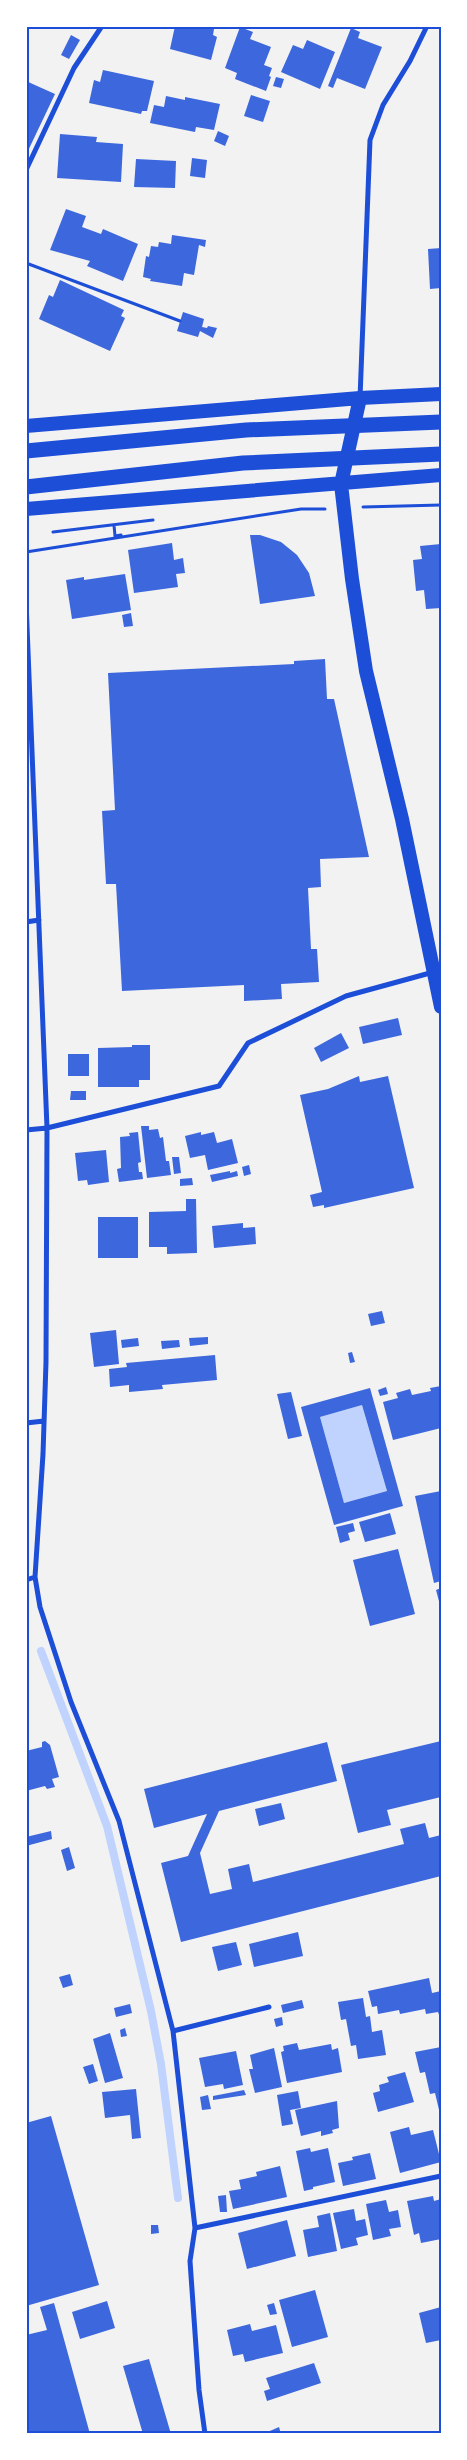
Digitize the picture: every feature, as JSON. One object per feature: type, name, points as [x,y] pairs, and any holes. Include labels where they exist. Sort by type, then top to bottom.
[{"type":"highway","points":[[26,426],[360,398],[441,394]]},
{"type":"highway","points":[[360,398],[341,484],[343,508],[366,671],[437,971],[441,1007]]},
{"type":"highway","points":[[26,452],[246,430],[441,422]]},
{"type":"highway","points":[[26,487],[243,464],[441,454]]},
{"type":"highway","points":[[26,509],[441,475]]},
{"type":"street","points":[[26,170],[74,68],[102,26]]},
{"type":"street","points":[[360,398],[360,354],[370,140],[383,105],[410,61],[427,26]]},
{"type":"street","points":[[26,601],[47,1128],[44,1421],[35,1577],[40,1607],[71,1702],[119,1821],[174,2031],[196,2228],[190,2261],[198,2390],[206,2434]]},
{"type":"street","points":[[26,922],[39,920]]},
{"type":"street","points":[[26,1130],[47,1128],[219,1086],[248,1043],[346,996],[437,971]]},
{"type":"street","points":[[26,1422],[44,1421]]},
{"type":"street","points":[[26,1580],[35,1577]]},
{"type":"street","points":[[174,2031],[269,2007]]},
{"type":"street","points":[[196,2228],[441,2176]]},
{"type":"path","points":[[26,263],[180,321]]},
{"type":"path","points":[[26,552],[301,509],[426,503],[441,505]]},
{"type":"path","points":[[114,525],[115,536],[167,530]]},
{"type":"water","points":[[362,1405],[387,1491],[344,1503],[320,1417]]},
{"type":"building","points":[[175,26],[204,26],[214,29],[213,35],[217,37],[211,60],[170,49]]},
{"type":"building","points":[[240,27],[253,32],[250,39],[271,47],[264,65],[272,68],[266,91],[235,79],[237,73],[225,68]]},
{"type":"building","points":[[351,28],[360,32],[358,38],[382,47],[365,89],[337,78],[333,88],[328,86]]},
{"type":"building","points":[[71,35],[80,40],[69,59],[61,55]]},
{"type":"building","points":[[307,40],[335,52],[320,89],[281,72],[293,45],[303,49]]},
{"type":"building","points":[[103,70],[154,81],[147,111],[142,111],[141,114],[89,103],[94,80],[100,82]]},
{"type":"building","points":[[276,77],[284,79],[281,88],[273,86]]},
{"type":"building","points":[[26,81],[55,94],[26,155]]},
{"type":"building","points":[[251,95],[270,101],[263,122],[244,116]]},
{"type":"building","points":[[166,96],[185,100],[185,97],[220,104],[214,130],[196,127],[195,132],[150,123],[154,105],[164,107]]},
{"type":"building","points":[[218,131],[229,136],[225,146],[214,141]]},
{"type":"building","points":[[60,134],[97,137],[96,142],[123,144],[121,182],[57,178]]},
{"type":"building","points":[[192,158],[207,160],[205,178],[190,176]]},
{"type":"building","points":[[136,159],[176,161],[175,188],[134,187]]},
{"type":"building","points":[[66,209],[86,216],[82,227],[101,234],[103,229],[138,244],[123,281],[87,266],[90,261],[50,250]]},
{"type":"building","points":[[172,235],[206,240],[205,247],[199,245],[194,275],[184,273],[182,286],[150,281],[151,279],[143,277],[146,256],[149,257],[151,246],[158,247],[159,242],[171,244]]},
{"type":"building","points":[[441,248],[441,288],[430,289],[428,249]]},
{"type":"building","points":[[60,280],[124,310],[121,316],[125,318],[110,351],[39,319],[49,295],[53,297]]},
{"type":"building","points":[[183,312],[204,319],[202,327],[217,328],[213,338],[200,331],[198,337],[177,331]]},
{"type":"building","points":[[250,535],[260,535],[281,542],[297,555],[309,573],[315,596],[260,604]]},
{"type":"building","points":[[172,543],[174,560],[183,558],[185,573],[176,574],[178,587],[134,593],[128,550]]},
{"type":"building","points":[[441,544],[441,608],[426,609],[424,590],[416,591],[413,560],[422,559],[420,546]]},
{"type":"building","points":[[125,574],[131,610],[72,619],[66,580],[84,577],[84,580]]},
{"type":"building","points":[[131,613],[133,626],[124,627],[122,615]]},
{"type":"building","points":[[325,659],[327,699],[334,699],[369,857],[320,859],[321,887],[308,888],[311,949],[317,949],[319,982],[281,984],[282,999],[244,1001],[244,985],[122,991],[116,884],[106,884],[102,811],[115,810],[108,673],[294,664],[294,661]]},
{"type":"building","points":[[398,1018],[402,1035],[363,1044],[359,1027]]},
{"type":"building","points":[[341,1033],[349,1048],[321,1062],[314,1048]]},
{"type":"building","points":[[132,1045],[150,1045],[150,1080],[139,1080],[139,1087],[98,1087],[98,1048],[132,1047]]},
{"type":"building","points":[[68,1054],[89,1054],[89,1076],[68,1076]]},
{"type":"building","points":[[359,1076],[360,1082],[388,1076],[414,1188],[324,1208],[324,1205],[313,1207],[310,1195],[322,1192],[300,1095],[328,1089]]},
{"type":"building","points":[[71,1091],[86,1091],[86,1100],[70,1100]]},
{"type":"building","points":[[141,1126],[149,1126],[149,1130],[158,1129],[160,1138],[163,1137],[166,1161],[169,1161],[171,1175],[147,1178]]},
{"type":"building","points":[[138,1132],[141,1162],[138,1163],[139,1172],[142,1172],[143,1179],[119,1182],[117,1169],[121,1168],[120,1137],[130,1136],[129,1133]]},
{"type":"building","points":[[201,1132],[201,1135],[214,1132],[217,1143],[232,1139],[238,1163],[208,1170],[205,1155],[190,1158],[185,1136]]},
{"type":"building","points":[[106,1150],[109,1182],[88,1185],[87,1180],[78,1181],[75,1153]]},
{"type":"building","points":[[172,1157],[179,1157],[181,1173],[174,1174]]},
{"type":"building","points":[[249,1165],[251,1174],[244,1176],[242,1167]]},
{"type":"building","points":[[230,1171],[230,1173],[237,1171],[238,1176],[212,1182],[210,1175]]},
{"type":"building","points":[[192,1178],[193,1185],[180,1186],[180,1179]]},
{"type":"building","points":[[186,1199],[196,1199],[197,1253],[167,1254],[167,1247],[149,1247],[149,1212],[186,1211]]},
{"type":"building","points":[[98,1217],[138,1217],[138,1258],[98,1258]]},
{"type":"building","points":[[243,1223],[243,1228],[255,1227],[256,1244],[214,1248],[212,1226]]},
{"type":"building","points":[[382,1311],[385,1323],[371,1326],[368,1314]]},
{"type":"building","points":[[116,1330],[119,1364],[94,1367],[90,1333]]},
{"type":"building","points":[[208,1337],[208,1344],[190,1346],[189,1338]]},
{"type":"building","points":[[138,1338],[139,1346],[122,1348],[121,1340]]},
{"type":"building","points":[[179,1340],[180,1347],[162,1349],[161,1341]]},
{"type":"building","points":[[352,1352],[355,1362],[350,1363],[348,1353]]},
{"type":"building","points":[[215,1355],[217,1380],[162,1385],[163,1389],[129,1392],[129,1385],[110,1387],[109,1369],[127,1367],[126,1363]]},
{"type":"building","points":[[441,1386],[441,1428],[393,1440],[383,1402],[398,1398],[396,1393],[410,1389],[412,1395],[431,1391],[430,1388]]},
{"type":"building","points":[[386,1387],[388,1394],[380,1396],[378,1390]]},
{"type":"building","points":[[370,1388],[403,1506],[334,1525],[301,1407]],"holes":[[[362,1405],[387,1491],[344,1503],[320,1417]]]},
{"type":"building","points":[[291,1392],[302,1436],[288,1439],[277,1394]]},
{"type":"building","points":[[441,1491],[441,1581],[434,1583],[415,1496]]},
{"type":"building","points":[[390,1513],[396,1534],[365,1542],[359,1522]]},
{"type":"building","points":[[353,1523],[355,1531],[348,1533],[350,1540],[340,1543],[336,1527]]},
{"type":"building","points":[[398,1549],[415,1614],[370,1626],[353,1560]]},
{"type":"building","points":[[441,1588],[441,1605],[440,1605],[436,1590]]},
{"type":"building","points":[[45,1741],[50,1745],[59,1777],[52,1779],[55,1787],[47,1789],[45,1786],[26,1791],[26,1751],[42,1747],[42,1742]]},
{"type":"building","points":[[441,1741],[441,1797],[387,1810],[391,1825],[358,1833],[341,1765]]},
{"type":"building","points":[[327,1742],[337,1781],[219,1811],[200,1853],[210,1894],[232,1889],[228,1869],[249,1864],[253,1882],[404,1844],[400,1829],[425,1823],[429,1838],[441,1835],[441,1876],[181,1942],[161,1863],[188,1856],[207,1814],[154,1828],[144,1789]]},
{"type":"building","points":[[281,1803],[285,1819],[259,1826],[255,1809]]},
{"type":"building","points":[[51,1831],[52,1839],[26,1846],[26,1837]]},
{"type":"building","points":[[69,1847],[75,1868],[67,1871],[61,1850]]},
{"type":"building","points":[[298,1932],[303,1956],[254,1967],[249,1944]]},
{"type":"building","points":[[236,1942],[242,1965],[218,1971],[212,1947]]},
{"type":"building","points":[[70,1974],[73,1985],[63,1988],[59,1977]]},
{"type":"building","points":[[429,1978],[432,1993],[441,1991],[441,2020],[438,2012],[426,2014],[425,2009],[400,2014],[399,2010],[378,2014],[377,2006],[372,2007],[368,1991]]},
{"type":"building","points":[[363,1998],[366,2017],[370,2016],[372,2032],[382,2030],[386,2055],[358,2059],[356,2045],[351,2046],[346,2019],[341,2020],[338,2002]]},
{"type":"building","points":[[302,2000],[304,2008],[283,2013],[281,2005]]},
{"type":"building","points":[[130,2004],[132,2013],[116,2017],[114,2008]]},
{"type":"building","points":[[282,2017],[283,2025],[276,2027],[274,2019]]},
{"type":"building","points":[[125,2028],[127,2036],[121,2037],[120,2030]]},
{"type":"building","points":[[110,2033],[123,2078],[105,2083],[93,2039]]},
{"type":"building","points":[[297,2043],[299,2050],[331,2044],[332,2050],[338,2048],[342,2072],[287,2083],[281,2052],[284,2051],[283,2046]]},
{"type":"building","points":[[441,2047],[440,2114],[435,2093],[430,2094],[425,2072],[420,2073],[415,2052]]},
{"type":"building","points":[[274,2048],[282,2087],[255,2093],[249,2069],[253,2069],[250,2055]]},
{"type":"building","points":[[236,2051],[243,2085],[224,2089],[223,2084],[205,2087],[199,2058]]},
{"type":"building","points":[[93,2064],[98,2081],[89,2084],[83,2067]]},
{"type":"building","points":[[405,2072],[414,2102],[378,2112],[373,2093],[380,2091],[379,2085],[389,2082],[387,2077]]},
{"type":"building","points":[[136,2089],[141,2138],[132,2139],[130,2115],[105,2118],[102,2092]]},
{"type":"building","points":[[244,2090],[246,2095],[213,2100],[213,2096]]},
{"type":"building","points":[[298,2091],[301,2108],[290,2110],[293,2124],[282,2126],[277,2095]]},
{"type":"building","points":[[208,2095],[211,2109],[202,2110],[200,2097]]},
{"type":"building","points":[[337,2101],[339,2128],[332,2130],[333,2133],[321,2136],[321,2131],[301,2136],[295,2110]]},
{"type":"building","points":[[51,2116],[99,2285],[26,2306],[26,2123]]},
{"type":"building","points":[[409,2127],[411,2135],[433,2130],[441,2162],[400,2173],[390,2132]]},
{"type":"building","points":[[310,2148],[311,2152],[328,2148],[335,2182],[304,2191],[296,2151]]},
{"type":"building","points":[[370,2153],[376,2179],[343,2186],[338,2163],[353,2160],[352,2157]]},
{"type":"building","points":[[280,2166],[287,2197],[233,2209],[229,2191],[241,2189],[239,2180],[257,2176],[256,2172]]},
{"type":"building","points":[[226,2195],[227,2212],[220,2212],[218,2196]]},
{"type":"building","points":[[433,2196],[434,2201],[441,2199],[441,2239],[421,2243],[419,2233],[414,2235],[407,2201]]},
{"type":"building","points":[[386,2200],[389,2212],[398,2210],[401,2227],[389,2229],[391,2236],[373,2240],[366,2204]]},
{"type":"building","points":[[354,2209],[356,2221],[365,2219],[368,2235],[356,2238],[358,2245],[341,2249],[333,2213]]},
{"type":"building","points":[[330,2213],[337,2251],[308,2257],[303,2230],[319,2227],[317,2216]]},
{"type":"building","points":[[287,2220],[296,2256],[247,2269],[238,2233]]},
{"type":"building","points":[[151,2225],[158,2225],[159,2233],[151,2234]]},
{"type":"building","points":[[315,2290],[328,2337],[292,2347],[279,2300]]},
{"type":"building","points":[[107,2301],[115,2328],[80,2339],[72,2312]]},
{"type":"building","points":[[54,2303],[90,2434],[26,2434],[26,2335],[47,2330],[40,2307]]},
{"type":"building","points":[[274,2303],[277,2314],[270,2315],[267,2305]]},
{"type":"building","points":[[441,2307],[441,2340],[426,2343],[419,2313]]},
{"type":"building","points":[[250,2324],[252,2331],[276,2325],[283,2353],[245,2362],[243,2354],[233,2356],[227,2330]]},
{"type":"building","points":[[149,2359],[171,2434],[143,2434],[123,2366]]},
{"type":"building","points":[[314,2363],[321,2383],[267,2401],[264,2391],[270,2389],[266,2378]]},
{"type":"building","points":[[279,2427],[281,2434],[263,2434]]},
{"type":"waterway","points":[[41,1651],[107,1826],[151,2011],[161,2064],[178,2198]]}]
